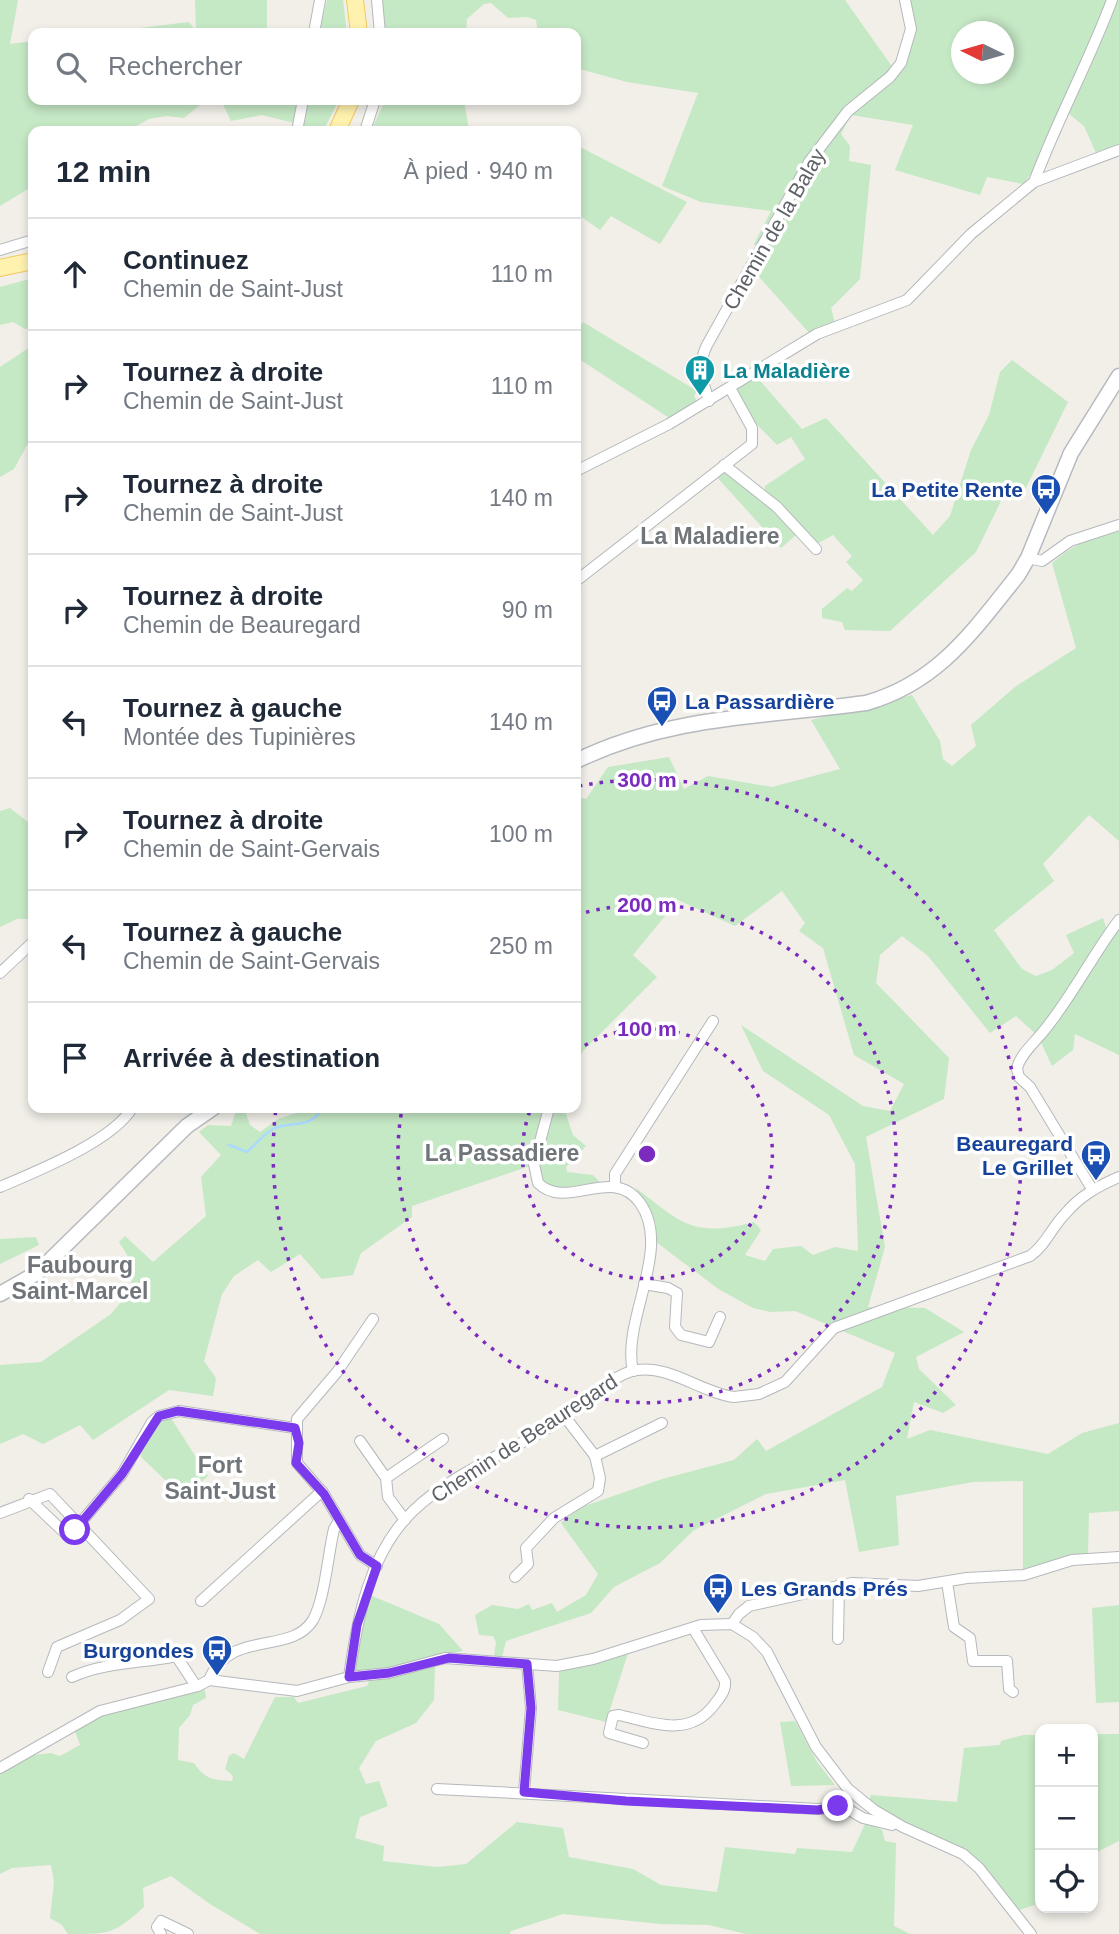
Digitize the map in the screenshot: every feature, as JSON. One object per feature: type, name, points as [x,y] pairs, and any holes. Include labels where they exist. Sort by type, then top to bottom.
[{"type":"main road","points":[[355,0],[358,28]]},
{"type":"main road","points":[[339,126],[349,105]]},
{"type":"main road","points":[[0,268],[28,262]]},
{"type":"main road","points":[[581,759],[612,744],[662,728],[866,703],[929,676],[995,604],[1028,558],[1071,453],[1119,376]]},
{"type":"main road","points":[[0,1294],[37,1273],[187,1126],[206,1113]]},
{"type":"street","points":[[315,28],[320,0]]},
{"type":"street","points":[[377,0],[380,28]]},
{"type":"street","name":"Chemin de la Balay","points":[[709,401],[700,367],[707,345],[809,162],[848,111],[890,77],[901,63],[911,29],[905,0]]},
{"type":"street","points":[[1034,182],[1046,148],[1095,49],[1112,0]]},
{"type":"street","points":[[298,126],[302,105]]},
{"type":"street","points":[[367,126],[373,105]]},
{"type":"street","points":[[581,468],[709,401],[817,334],[914,295],[971,234],[1034,182],[1119,150]]},
{"type":"street","points":[[0,250],[28,242]]},
{"type":"street","points":[[581,577],[752,444],[752,428],[730,388]]},
{"type":"street","points":[[724,465],[777,507],[816,549]]},
{"type":"street","points":[[1028,558],[1042,561],[1070,541],[1119,525]]},
{"type":"street","points":[[1092,1189],[1030,1087],[1019,1077],[1017,1069],[1026,1053],[1056,1018],[1084,969],[1119,920]]},
{"type":"street","points":[[0,973],[28,948]]},
{"type":"street","points":[[615,1185],[615,1174],[713,1021]]},
{"type":"street","points":[[0,1187],[47,1167],[87,1144],[117,1125],[128,1113]]},
{"type":"street","points":[[548,1113],[533,1170],[538,1183],[555,1193],[615,1185],[636,1198],[649,1223],[651,1245],[633,1335],[633,1371]]},
{"type":"street","name":"Chemin de Beauregard","points":[[349,1677],[357,1625],[377,1566],[405,1520],[436,1494],[565,1418],[633,1371],[656,1371],[723,1396],[744,1398],[759,1395],[785,1382],[834,1328],[1030,1256],[1037,1251],[1065,1214],[1092,1189],[1119,1177]]},
{"type":"street","points":[[644,1284],[668,1288],[677,1293],[675,1327],[681,1335],[709,1342],[720,1317]]},
{"type":"street","points":[[373,1319],[337,1372],[297,1419],[295,1428],[299,1443],[296,1463],[322,1491],[360,1555],[377,1566]]},
{"type":"street","points":[[29,1500],[67,1535],[122,1474],[159,1416],[178,1411],[295,1428]]},
{"type":"street","points":[[515,1577],[527,1567],[529,1553],[526,1548],[554,1518],[598,1492],[600,1478],[595,1456],[565,1418]]},
{"type":"street","points":[[595,1456],[663,1423]]},
{"type":"street","points":[[386,1478],[443,1439]]},
{"type":"street","points":[[359,1441],[365,1453],[386,1478],[388,1497],[405,1520]]},
{"type":"street","points":[[201,1601],[322,1491]]},
{"type":"street","points":[[0,1513],[50,1494],[149,1599],[120,1620],[57,1647],[48,1672]]},
{"type":"street","points":[[0,1768],[100,1711],[196,1686],[209,1679],[221,1663],[242,1648],[257,1642],[292,1638],[310,1623],[317,1607],[334,1529],[339,1521]]},
{"type":"street","points":[[732,1624],[749,1606],[839,1586],[875,1582],[918,1586],[947,1581],[1024,1576],[1072,1560],[1119,1557]]},
{"type":"street","points":[[947,1581],[952,1620],[957,1630],[970,1638],[972,1661],[1007,1661],[1009,1689],[1013,1692]]},
{"type":"street","points":[[838,1639],[839,1586]]},
{"type":"street","points":[[209,1679],[297,1691],[349,1677],[389,1673],[449,1658],[557,1666],[583,1662],[693,1628],[717,1623],[732,1624],[753,1637],[767,1652],[816,1747],[840,1780],[874,1810],[903,1827],[954,1849],[972,1862],[1031,1934]]},
{"type":"street","points":[[643,1743],[609,1733],[613,1716],[664,1724],[695,1723],[706,1715],[725,1691],[725,1681],[693,1628]]},
{"type":"street","points":[[72,1677],[94,1667],[115,1667],[177,1657],[196,1686]]},
{"type":"street","points":[[524,1792],[531,1708],[527,1664]]},
{"type":"street","points":[[437,1789],[818,1810],[838,1806],[863,1818],[903,1827]]},
{"type":"street","points":[[161,1934],[157,1927],[161,1921],[188,1934]]},
{"type":"green space","points":[[0,0],[18,0],[10,44],[28,42],[28,105],[200,105],[184,118],[167,116],[149,119],[136,126],[28,126],[28,189],[0,206]]},
{"type":"green space","points":[[195,0],[267,0],[267,28],[196,28]]},
{"type":"green space","points":[[327,0],[343,0],[346,28],[319,28]]},
{"type":"green space","points":[[382,0],[845,0],[893,68],[841,113],[907,60],[913,39],[908,0],[1110,0],[1034,170],[1023,184],[987,177],[980,195],[895,170],[913,125],[851,115],[841,134],[850,146],[849,161],[871,165],[860,279],[831,308],[835,323],[810,334],[753,270],[760,256],[754,244],[771,211],[701,202],[662,186],[698,93],[627,82],[581,69],[581,28],[537,28],[536,20],[527,17],[508,18],[491,3],[484,4],[467,19],[466,28],[384,28]]},
{"type":"green space","points":[[1116,0],[1119,0],[1119,144],[1096,153],[1084,126],[1068,113]]},
{"type":"green space","points":[[189,22],[194,28],[140,28]]},
{"type":"green space","points":[[223,105],[296,105],[294,123],[262,115],[231,121]]},
{"type":"green space","points":[[307,105],[336,105],[326,126],[304,126]]},
{"type":"green space","points":[[383,105],[465,105],[468,126],[373,126]]},
{"type":"green space","points":[[581,148],[687,202],[660,244],[611,216],[600,230],[581,217]]},
{"type":"green space","points":[[28,279],[28,329],[13,322],[0,325],[0,287]]},
{"type":"green space","points":[[583,322],[697,391],[694,396],[698,404],[671,419],[581,360]]},
{"type":"green space","points":[[28,348],[28,443],[14,469],[0,477],[0,367]]},
{"type":"green space","points":[[1012,360],[1068,402],[1020,500],[1005,493],[976,552],[890,631],[845,630],[842,622],[822,618],[822,609],[847,588],[852,591],[863,580],[846,562],[852,556],[833,535],[815,545],[764,493],[765,486],[805,459],[791,437],[777,445],[758,426],[741,403],[736,387],[756,376],[802,429],[826,418],[933,535],[950,516],[971,450],[989,415],[1000,372]]},
{"type":"green space","points":[[723,469],[773,507],[796,535],[781,548],[715,475]]},
{"type":"green space","points":[[1119,530],[1119,841],[1089,815],[1043,864],[1054,881],[994,930],[1022,969],[1036,976],[1052,970],[1074,953],[1066,935],[1103,918],[1109,937],[1119,926],[1119,1055],[1075,1034],[1073,1050],[1052,1066],[1038,1036],[1016,1016],[990,1033],[928,956],[902,936],[880,955],[876,983],[949,1058],[944,1099],[866,1137],[885,1247],[868,1307],[925,1308],[964,1332],[916,1357],[919,1369],[956,1405],[943,1413],[914,1402],[907,1439],[930,1430],[1048,1454],[1082,1433],[1119,1423],[1119,1511],[1089,1513],[1088,1554],[1023,1571],[1023,1481],[973,1482],[896,1496],[899,1545],[859,1552],[845,1480],[766,1494],[694,1530],[660,1563],[614,1587],[591,1613],[506,1641],[502,1657],[494,1656],[496,1642],[493,1636],[479,1635],[475,1615],[492,1605],[518,1609],[529,1604],[532,1610],[552,1603],[557,1612],[586,1595],[598,1574],[561,1523],[579,1508],[662,1479],[734,1460],[757,1439],[766,1451],[882,1387],[895,1353],[795,1311],[770,1312],[753,1308],[720,1290],[656,1242],[656,1225],[651,1211],[635,1187],[677,1219],[702,1228],[733,1227],[754,1222],[761,1230],[745,1255],[765,1261],[773,1249],[801,1246],[813,1255],[835,1247],[858,1251],[855,1164],[829,1115],[763,1071],[741,1025],[863,1106],[890,1111],[904,1084],[854,1055],[823,948],[799,931],[805,923],[782,891],[735,926],[678,900],[633,955],[657,977],[581,1055],[581,798],[586,799],[608,767],[669,757],[684,789],[708,776],[772,787],[840,769],[811,720],[912,695],[940,741],[943,759],[952,766],[976,746],[971,725],[1015,687],[1076,648],[1052,563],[1083,542]]},
{"type":"green space","points":[[10,808],[28,822],[28,919],[17,919],[0,927],[0,811]]},
{"type":"green space","points":[[235,1113],[246,1113],[250,1125],[260,1132],[278,1119],[297,1113],[566,1113],[573,1135],[586,1146],[566,1167],[567,1172],[593,1175],[600,1182],[553,1189],[544,1187],[530,1166],[412,1206],[412,1217],[361,1253],[353,1275],[322,1279],[300,1254],[271,1272],[258,1260],[234,1276],[222,1294],[204,1361],[216,1378],[213,1396],[169,1390],[93,1440],[80,1425],[43,1444],[23,1434],[0,1444],[0,1365],[41,1362],[111,1314],[131,1290],[132,1263],[119,1242],[125,1236],[153,1262],[206,1216],[201,1177],[221,1155],[199,1132],[208,1125],[231,1126]]},
{"type":"green space","points":[[36,1237],[39,1245],[0,1264],[0,1239]]},
{"type":"green space","points":[[169,1415],[208,1476],[183,1497],[141,1457],[140,1451],[158,1421]]},
{"type":"green space","points":[[370,1595],[439,1624],[463,1651],[427,1657],[384,1670],[354,1670],[358,1635]]},
{"type":"green space","points":[[1119,1605],[1119,1702],[1096,1703],[1092,1608]]},
{"type":"green space","points":[[628,1653],[606,1722],[558,1710],[559,1672]]},
{"type":"green space","points":[[435,1666],[434,1700],[416,1723],[376,1741],[359,1768],[366,1784],[379,1781],[388,1806],[360,1817],[355,1838],[384,1846],[383,1861],[437,1867],[466,1864],[517,1822],[563,1828],[569,1857],[633,1869],[661,1885],[717,1892],[725,1847],[795,1854],[797,1848],[852,1852],[866,1822],[882,1830],[885,1841],[896,1843],[894,1926],[910,1934],[746,1934],[709,1925],[661,1924],[563,1914],[511,1931],[509,1934],[260,1934],[210,1904],[171,1876],[143,1888],[144,1907],[118,1927],[103,1933],[68,1934],[62,1925],[50,1918],[54,1882],[51,1865],[12,1868],[0,1874],[0,1774],[33,1751],[35,1755],[51,1753],[60,1756],[80,1745],[75,1731],[107,1713],[205,1690],[206,1698],[193,1705],[190,1715],[179,1728],[178,1760],[194,1763],[210,1778],[232,1781],[233,1776],[225,1769],[229,1756],[234,1753],[244,1759],[275,1697],[294,1697],[298,1703],[367,1686],[370,1679]]},
{"type":"green space","points":[[795,1721],[817,1762],[835,1785],[791,1786],[780,1722]]},
{"type":"green space","points":[[1098,1734],[1119,1734],[1119,1841],[1098,1852]]},
{"type":"green space","points":[[1035,1735],[1035,1905],[1020,1910],[964,1849],[897,1819],[869,1801],[871,1795],[957,1802],[964,1748],[1000,1745],[1001,1741]]},
{"type":"waterway","points":[[229,1145],[247,1152],[273,1129],[312,1120],[319,1113]]},
{"type":"place","name":"La Maladière","points":[[700,397]]},
{"type":"place","name":"La Petite Rente","points":[[1046,516]]},
{"type":"place","name":"La Passardière","points":[[662,728]]},
{"type":"place","name":"Beauregard Le Grillet","points":[[1096,1182]]},
{"type":"place","name":"Les Grands Prés","points":[[718,1615]]},
{"type":"place","name":"Burgondes","points":[[217,1677]]},
{"type":"district","name":"La Maladiere","points":[[710,536]]},
{"type":"district","name":"La Passadiere","points":[[502,1153]]},
{"type":"district","name":"Faubourg Saint-Marcel","points":[[80,1278]]},
{"type":"district","name":"Fort Saint-Just","points":[[220,1478]]},
{"type":"route","points":[[75,1530],[122,1474],[152,1422],[159,1416],[178,1411],[295,1428],[299,1443],[296,1463],[324,1494],[360,1555],[377,1566],[368,1586],[357,1625],[349,1677],[389,1673],[421,1662],[449,1658],[478,1658],[527,1664],[531,1708],[530,1746],[524,1792],[626,1801],[818,1810],[838,1806]]}]
